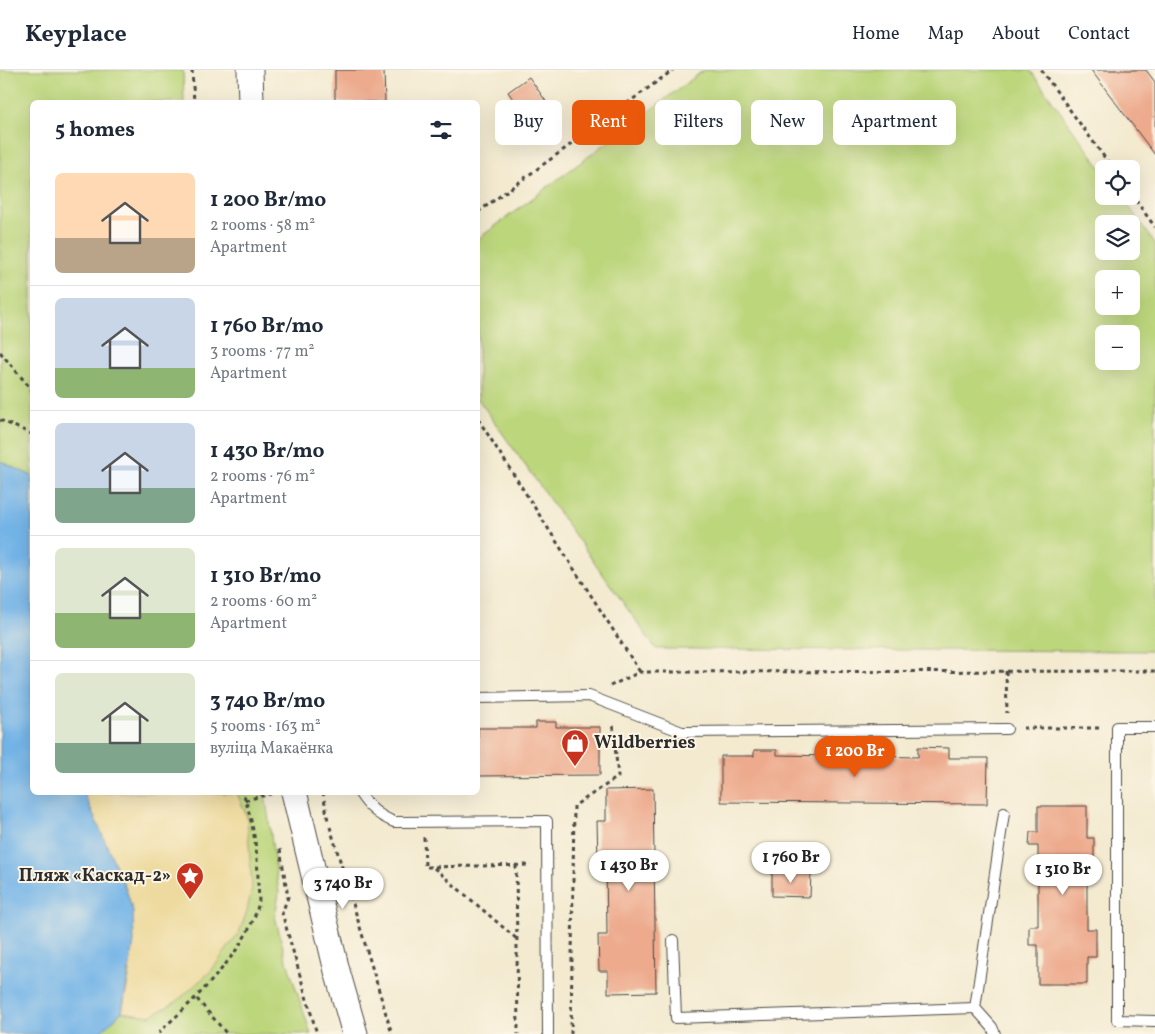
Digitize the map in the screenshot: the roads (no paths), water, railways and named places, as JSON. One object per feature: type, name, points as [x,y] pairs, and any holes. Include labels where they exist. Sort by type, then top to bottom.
[{"type":"street","points":[[250,70],[251,100]]},
{"type":"street","points":[[278,796],[337,971],[355,1034]]},
{"type":"lane","points":[[480,698],[590,696],[682,732],[1007,728]]},
{"type":"lane","points":[[1155,727],[1117,728],[1117,1020],[1155,1021]]},
{"type":"lane","points":[[362,795],[367,805],[380,816],[394,822],[547,822],[548,1034]]},
{"type":"lane","points":[[975,1008],[1004,813]]},
{"type":"lane","points":[[673,940],[676,1018],[975,1008]]},
{"type":"lane","points":[[975,1008],[992,1027],[995,1034]]},
{"type":"water","points":[[0,461],[30,475],[30,795],[85,795],[126,889],[133,911],[134,942],[122,1012],[98,1034],[0,1034]]},
{"type":"place","name":"Wildberries","points":[[575,767]]},
{"type":"place","name":"Пляж «Каскад-2»","points":[[190,900]]}]
